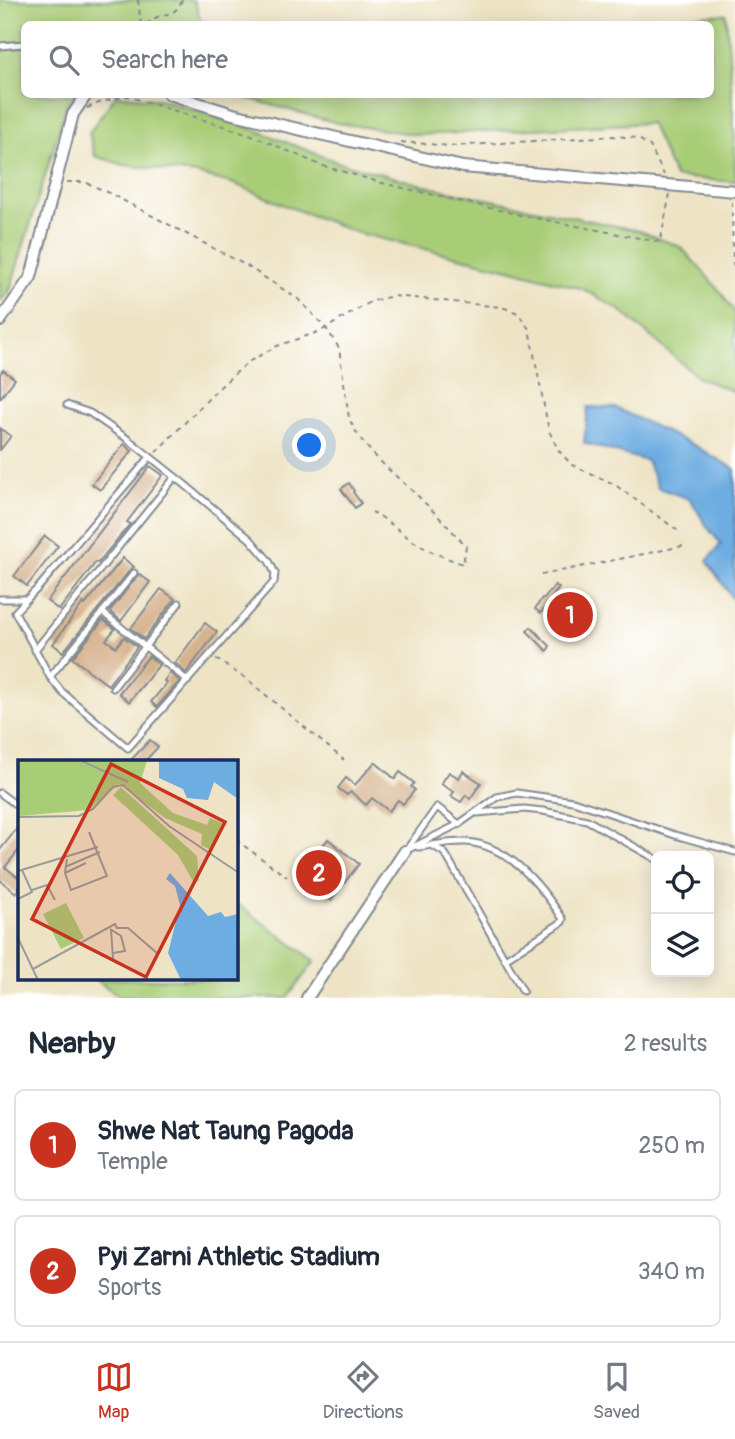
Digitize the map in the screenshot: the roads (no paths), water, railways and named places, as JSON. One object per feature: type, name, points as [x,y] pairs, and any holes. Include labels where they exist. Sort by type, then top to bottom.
[{"type":"street","points":[[0,321],[31,277],[73,114],[84,98]]},
{"type":"street","points":[[182,98],[233,114],[463,167],[733,191]]},
{"type":"street","points":[[307,998],[408,850]]},
{"type":"lane","points":[[0,46],[21,44]]},
{"type":"lane","points":[[67,405],[90,413],[150,457],[175,477],[250,539],[269,561],[275,573],[274,582],[128,748],[62,692],[50,677],[15,612],[150,457]]},
{"type":"lane","points":[[35,650],[175,477]]},
{"type":"lane","points":[[50,677],[134,573]]},
{"type":"lane","points":[[0,599],[27,599]]},
{"type":"lane","points":[[113,688],[179,603]]},
{"type":"lane","points":[[102,612],[188,681]]},
{"type":"lane","points":[[0,793],[18,806]]},
{"type":"lane","points":[[408,850],[459,824],[497,797],[517,793],[573,801],[735,852]]},
{"type":"lane","points":[[408,850],[437,807],[459,824]]},
{"type":"lane","points":[[477,813],[524,809],[587,820],[651,856]]},
{"type":"lane","points":[[408,850],[469,842],[500,853],[535,880],[563,919],[562,922],[505,959]]},
{"type":"lane","points":[[433,846],[446,855],[523,991]]},
{"type":"water","points":[[588,407],[616,408],[695,446],[735,469],[735,602],[707,561],[721,544],[690,499],[658,488],[647,461],[584,443]]},
{"type":"place","name":"Shwe Nat Taung Pagoda","points":[[570,615]]},
{"type":"place","name":"Pyi Zarni Athletic Stadium","points":[[319,873]]}]
